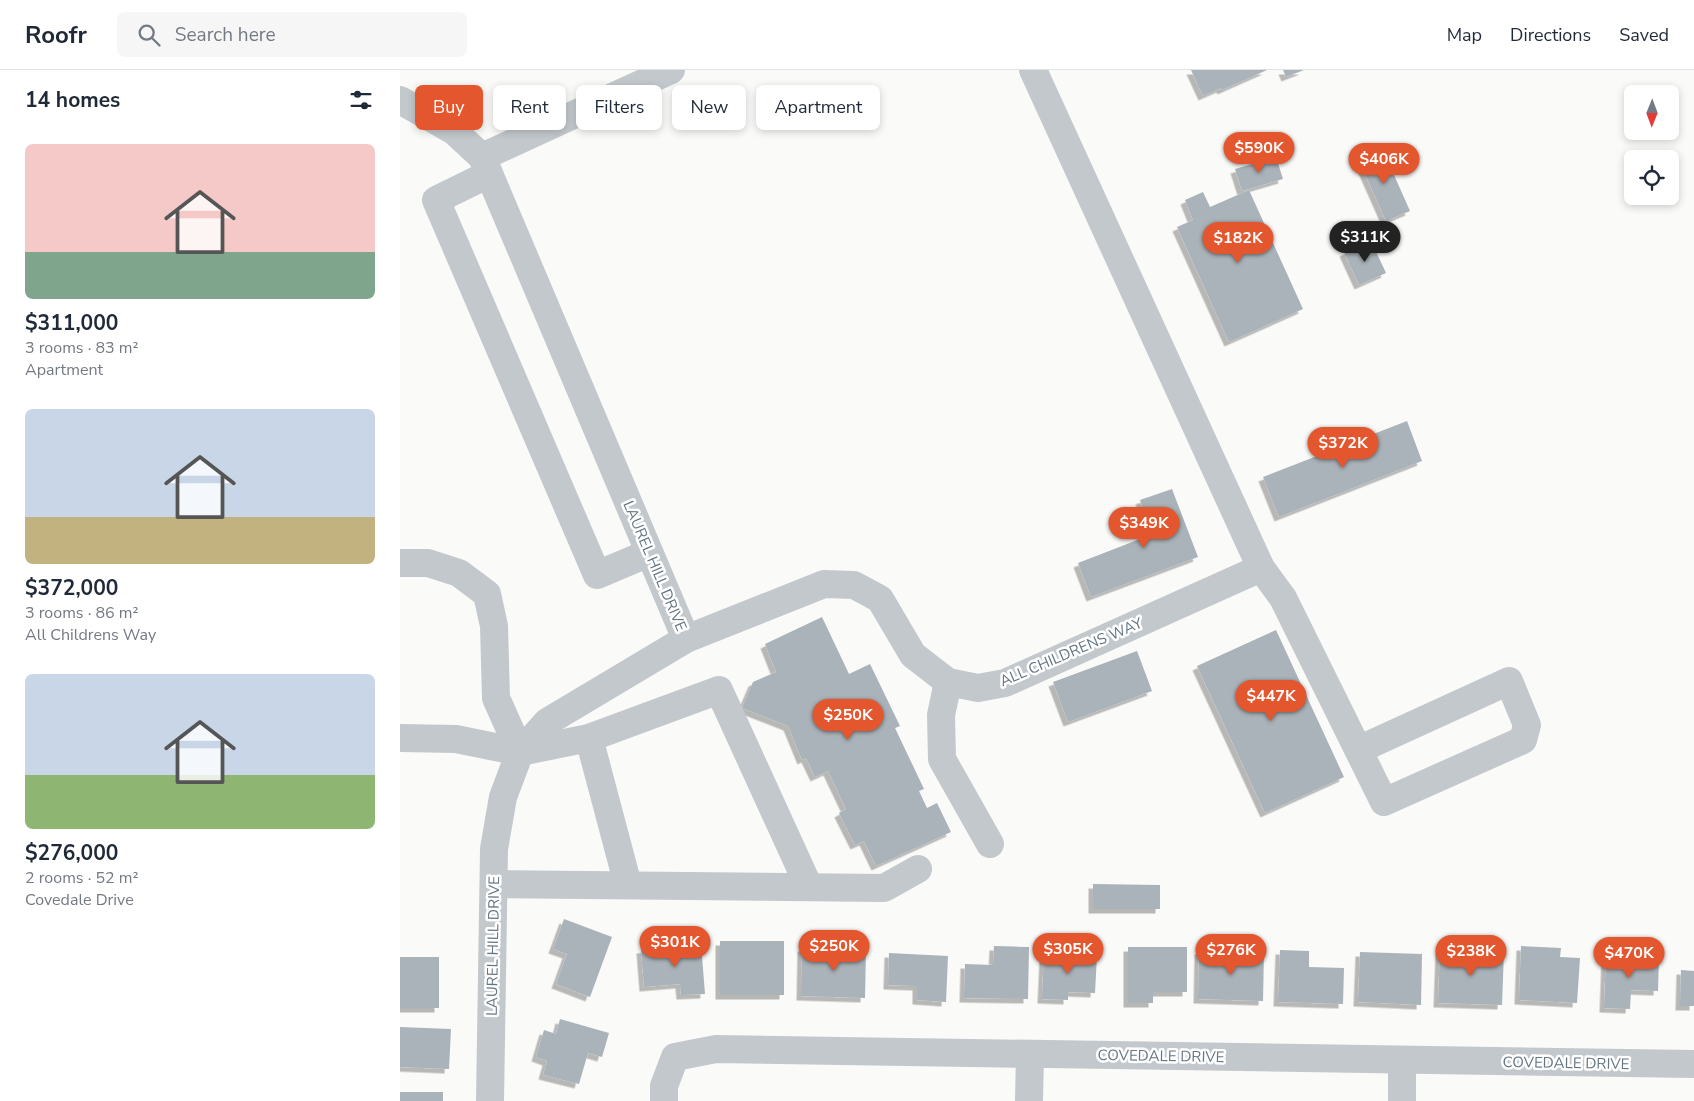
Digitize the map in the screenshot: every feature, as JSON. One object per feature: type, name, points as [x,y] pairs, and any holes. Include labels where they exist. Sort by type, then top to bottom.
[{"type":"street","points":[[650,553],[598,575],[436,200],[486,166],[671,70]]},
{"type":"street","points":[[1033,70],[1261,568],[1283,598],[1358,750],[1384,802],[1523,740],[1527,725],[1509,680],[1358,750]]},
{"type":"street","name":"LAUREL HILL DRIVE","points":[[400,100],[454,131],[486,166],[686,639],[547,722],[520,752],[503,797],[494,849],[490,1101]]},
{"type":"street","points":[[400,563],[428,563],[459,573],[487,594],[494,626],[496,698],[520,752]]},
{"type":"street","name":"ALL CHILDRENS WAY","points":[[686,639],[824,584],[854,585],[880,599],[913,655],[948,682],[978,688],[1005,683],[1261,568]]},
{"type":"street","points":[[948,682],[941,715],[942,759],[990,844]]},
{"type":"street","points":[[400,738],[456,738],[520,752],[589,738],[719,690],[809,887]]},
{"type":"street","points":[[589,738],[628,885]]},
{"type":"street","points":[[494,884],[884,888],[918,869]]},
{"type":"street","name":"COVEDALE DRIVE","points":[[664,1101],[664,1086],[675,1057],[716,1049],[1694,1064]]},
{"type":"street","points":[[1029,1101],[1030,1054]]},
{"type":"street","points":[[1402,1061],[1402,1101]]},
{"type":"building","points":[[1191,70],[1267,70],[1222,90],[1221,88],[1203,96]]},
{"type":"building","points":[[1283,70],[1304,70],[1286,77]]},
{"type":"building","points":[[1382,148],[1410,211],[1386,221],[1358,158]]},
{"type":"building","points":[[1276,157],[1283,179],[1242,191],[1235,169]]},
{"type":"building","points":[[1249,190],[1303,309],[1229,342],[1177,227],[1193,220],[1185,200],[1203,192],[1210,207]]},
{"type":"building","points":[[1371,241],[1386,273],[1359,285],[1344,252]]},
{"type":"building","points":[[1407,421],[1422,461],[1279,517],[1263,477]]},
{"type":"building","points":[[1172,489],[1198,557],[1091,597],[1078,563],[1153,534],[1140,500]]},
{"type":"building","points":[[822,617],[849,674],[870,664],[900,726],[895,728],[924,789],[919,791],[927,808],[937,803],[951,832],[876,866],[864,841],[855,845],[839,813],[846,809],[828,771],[815,777],[806,758],[802,760],[788,726],[742,708],[753,682],[776,672],[765,644]]},
{"type":"building","points":[[1276,630],[1344,777],[1265,813],[1197,666]]},
{"type":"building","points":[[1137,651],[1152,691],[1068,722],[1053,682]]},
{"type":"building","points":[[1093,884],[1160,885],[1160,909],[1093,909]]},
{"type":"building","points":[[564,919],[612,937],[590,997],[556,984],[567,954],[553,949]]},
{"type":"building","points":[[720,941],[784,941],[784,995],[720,995]]},
{"type":"building","points":[[701,944],[705,994],[681,995],[680,984],[644,987],[641,949]]},
{"type":"building","points":[[994,946],[1029,947],[1028,999],[964,998],[965,964],[993,965]]},
{"type":"building","points":[[1521,946],[1561,948],[1560,957],[1580,958],[1577,1003],[1519,1000]]},
{"type":"building","points":[[802,947],[866,949],[865,998],[801,996]]},
{"type":"building","points":[[1128,947],[1187,947],[1187,992],[1153,992],[1153,1003],[1128,1003]]},
{"type":"building","points":[[1440,949],[1504,951],[1502,1005],[1438,1003]]},
{"type":"building","points":[[1199,950],[1264,952],[1263,1001],[1198,999]]},
{"type":"building","points":[[1280,950],[1309,951],[1309,967],[1344,968],[1343,1004],[1278,1002]]},
{"type":"building","points":[[1360,952],[1422,954],[1421,1005],[1358,1002]]},
{"type":"building","points":[[889,953],[948,956],[946,1002],[917,1000],[917,986],[888,985]]},
{"type":"building","points":[[1044,954],[1097,955],[1095,993],[1068,992],[1068,1000],[1042,999]]},
{"type":"building","points":[[1606,955],[1659,957],[1658,991],[1631,990],[1630,1009],[1604,1008]]},
{"type":"building","points":[[400,957],[439,957],[439,1008],[400,1008]]},
{"type":"building","points":[[1681,970],[1694,971],[1694,1006],[1680,1006]]},
{"type":"building","points":[[560,1019],[609,1033],[602,1057],[588,1053],[579,1084],[543,1075],[547,1061],[536,1057],[544,1030],[556,1034]]},
{"type":"building","points":[[400,1027],[451,1029],[449,1069],[400,1067]]},
{"type":"building","points":[[400,1092],[443,1092],[443,1101],[400,1101]]}]
